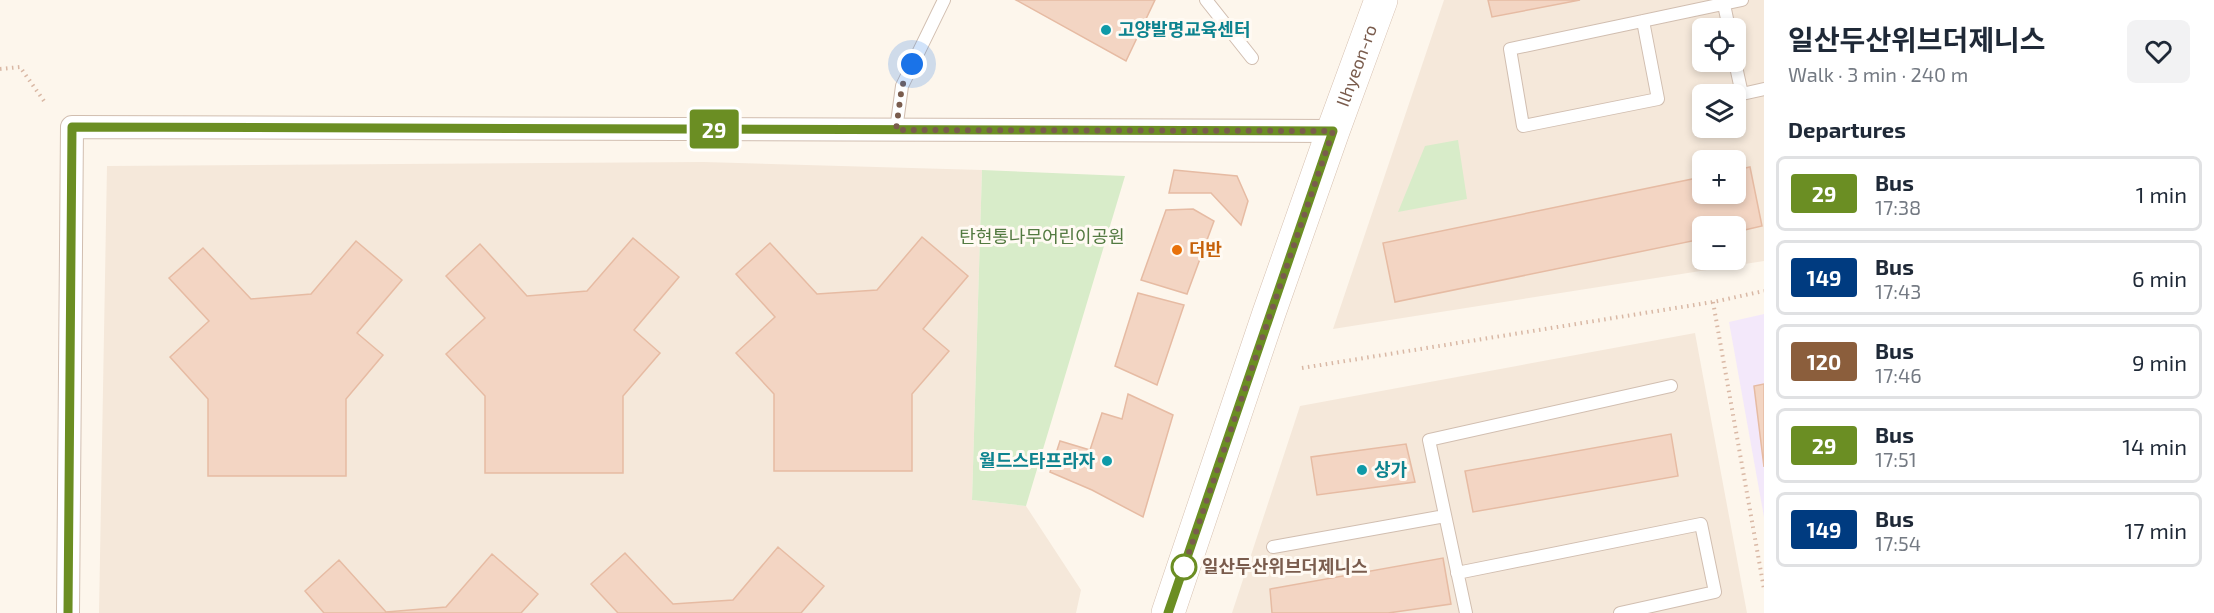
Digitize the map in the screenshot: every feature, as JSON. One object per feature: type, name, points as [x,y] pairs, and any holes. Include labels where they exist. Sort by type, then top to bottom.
[{"type":"main road","name":"Ilhyeon-ro","points":[[1168,613],[1333,131],[1381,0]]},
{"type":"street","points":[[68,613],[72,127],[1333,131]]},
{"type":"lane","points":[[896,130],[902,86],[944,0]]},
{"type":"lane","points":[[1206,0],[1252,57]]},
{"type":"lane","points":[[1643,21],[1658,99],[1523,126],[1510,48],[1723,2],[1742,0]]},
{"type":"lane","points":[[1723,2],[1727,18]]},
{"type":"lane","points":[[1737,72],[1742,94],[1764,89]]},
{"type":"lane","points":[[1466,613],[1429,440],[1671,386]]},
{"type":"lane","points":[[1273,547],[1445,516]]},
{"type":"lane","points":[[1457,573],[1701,524],[1715,592],[1620,613]]},
{"type":"path","points":[[0,69],[20,68],[44,101]]},
{"type":"path","points":[[1302,368],[1713,302],[1764,291]]},
{"type":"path","points":[[1713,302],[1764,589]]},
{"type":"shaded area","points":[[1444,0],[1764,0],[1764,261],[1746,264],[1746,216],[1692,216],[1692,270],[1707,270],[1333,329]]},
{"type":"shaded area","points":[[704,162],[982,170],[972,500],[1026,506],[1081,590],[1076,613],[99,613],[107,166]]},
{"type":"shaded area","points":[[1764,314],[1764,517],[1729,322]]},
{"type":"shaded area","points":[[1695,333],[1747,613],[1232,613],[1300,406]]},
{"type":"green space","points":[[1458,140],[1467,199],[1398,212],[1425,146]]},
{"type":"green space","name":"탄현통나무어린이공원","points":[[982,170],[1125,176],[1026,506],[972,500]]},
{"type":"building","name":"고양발명교육센터","points":[[1016,0],[1155,0],[1126,61]]},
{"type":"building","points":[[1488,0],[1580,0],[1492,17]]},
{"type":"building","points":[[1750,167],[1762,226],[1746,230],[1746,216],[1692,216],[1692,241],[1395,302],[1383,243],[1692,179],[1692,204],[1746,204],[1746,168]]},
{"type":"building","points":[[1174,170],[1237,176],[1248,201],[1241,225],[1211,193],[1169,193]]},
{"type":"building","name":"더반","points":[[1193,209],[1214,221],[1187,294],[1141,280],[1166,210]]},
{"type":"building","points":[[922,237],[968,276],[923,329],[949,351],[912,394],[912,471],[774,471],[774,394],[736,353],[775,317],[736,274],[770,243],[817,294],[877,290]]},
{"type":"building","points":[[633,238],[679,277],[634,330],[660,353],[623,396],[623,473],[485,473],[485,396],[446,354],[485,318],[446,276],[480,244],[527,296],[587,291]]},
{"type":"building","points":[[356,241],[402,280],[357,333],[383,355],[346,399],[346,476],[208,476],[208,399],[170,357],[209,321],[169,278],[203,248],[251,299],[311,294]]},
{"type":"building","points":[[1138,293],[1184,305],[1157,385],[1115,366]]},
{"type":"building","points":[[1764,384],[1764,467],[1754,386]]},
{"type":"building","name":"월드스타프라자","points":[[1128,394],[1173,415],[1143,517],[1092,490],[1050,472],[1060,441],[1090,450],[1102,413],[1122,419]]},
{"type":"building","points":[[1671,434],[1678,476],[1473,512],[1465,471]]},
{"type":"building","name":"상가","points":[[1406,444],[1415,482],[1317,495],[1311,457]]},
{"type":"building","points":[[778,547],[824,586],[801,613],[618,613],[591,584],[625,553],[673,604],[733,600]]},
{"type":"building","points":[[492,554],[538,594],[521,613],[324,613],[305,591],[339,560],[386,612],[446,607]]},
{"type":"building","points":[[1443,558],[1451,604],[1388,613],[1272,613],[1270,589]]},
{"type":"bus line","name":"29","points":[[68,613],[72,127],[1333,131],[1168,613]]},
{"type":"place","name":"고양발명교육센터","points":[[1106,30]]},
{"type":"place","name":"더반","points":[[1177,250]]},
{"type":"place","name":"월드스타프라자","points":[[1107,461]]},
{"type":"place","name":"상가","points":[[1362,470]]},
{"type":"place","name":"일산두산위브더제니스","points":[[1184,567]]},
{"type":"route","points":[[912,64],[902,86],[896,130],[1333,131],[1183,570],[1184,567]]}]
